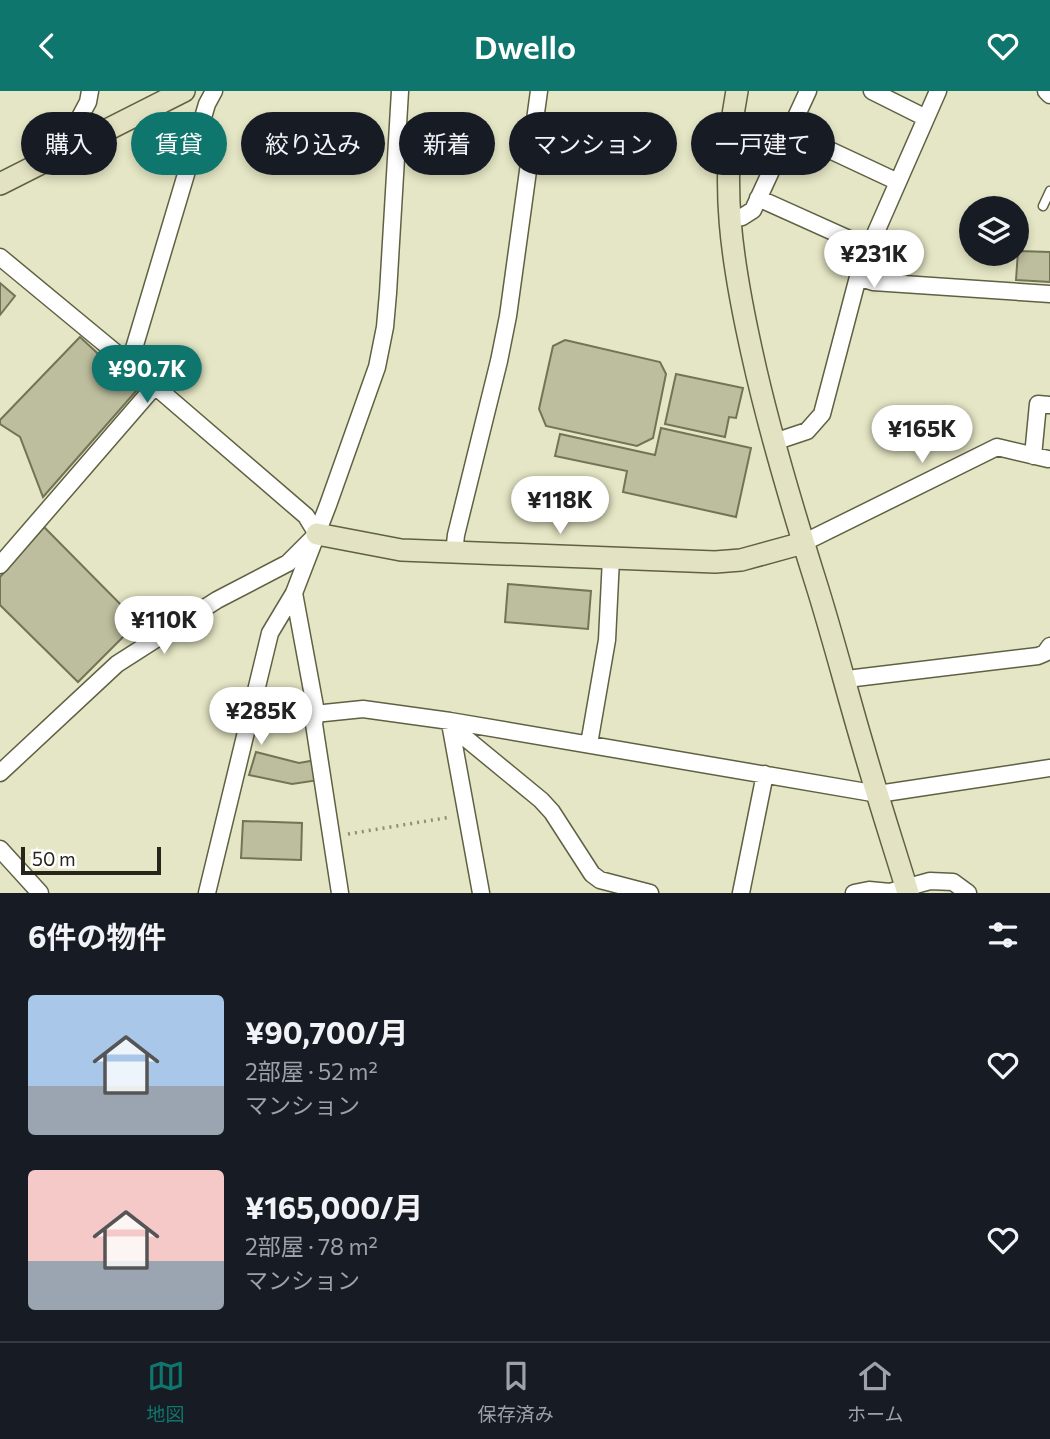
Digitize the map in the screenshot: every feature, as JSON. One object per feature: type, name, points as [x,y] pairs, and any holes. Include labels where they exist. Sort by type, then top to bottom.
[{"type":"street","points":[[82,112],[90,91]]},
{"type":"street","points":[[117,124],[184,91]]},
{"type":"street","points":[[127,362],[132,355],[207,104],[214,91]]},
{"type":"street","points":[[207,893],[270,633],[294,593],[377,367],[385,327],[400,91]]},
{"type":"street","points":[[454,552],[508,316],[540,91]]},
{"type":"street","points":[[737,91],[730,130],[729,219],[742,306],[774,442],[907,890]]},
{"type":"street","points":[[798,112],[808,91]]},
{"type":"street","points":[[872,91],[926,118]]},
{"type":"street","points":[[774,442],[807,431],[821,414],[858,277],[938,91]]},
{"type":"street","points":[[1046,91],[1050,96]]},
{"type":"street","points":[[835,153],[898,182]]},
{"type":"street","points":[[0,184],[21,173]]},
{"type":"street","points":[[729,219],[742,217],[752,210],[769,175]]},
{"type":"street","points":[[758,198],[869,248]]},
{"type":"street","points":[[0,257],[306,516],[317,534],[401,550],[715,562],[741,560],[803,544],[998,447],[1040,457],[1038,404],[1050,405]]},
{"type":"street","points":[[858,277],[873,282],[1050,294]]},
{"type":"street","points":[[0,565],[154,387]]},
{"type":"street","points":[[0,773],[117,664],[217,600],[288,563],[317,534]]},
{"type":"street","points":[[589,744],[607,640],[611,558]]},
{"type":"street","points":[[294,593],[316,712],[314,724],[340,893]]},
{"type":"street","points":[[845,682],[855,678],[1038,656],[1045,653],[1050,646]]},
{"type":"street","points":[[316,712],[363,709],[450,720],[878,793],[1050,768]]},
{"type":"street","points":[[450,720],[481,893]]},
{"type":"street","points":[[450,720],[457,730],[541,800],[552,812],[592,874],[600,880],[650,893]]},
{"type":"street","points":[[741,893],[765,774]]},
{"type":"street","points":[[0,849],[40,893]]},
{"type":"street","points":[[854,893],[869,890],[907,890],[930,881],[953,882],[968,893]]},
{"type":"lane","points":[[1043,205],[1050,191]]},
{"type":"path","points":[[331,836],[467,815]]},
{"type":"building","points":[[1029,251],[1050,252],[1050,282],[1016,280],[1017,266],[1029,266]]},
{"type":"building","points":[[0,283],[15,296],[0,315]]},
{"type":"building","points":[[80,337],[137,390],[43,497],[20,437],[0,424],[0,420]]},
{"type":"building","points":[[565,340],[660,362],[666,374],[653,438],[637,446],[546,426],[539,409],[553,346]]},
{"type":"building","points":[[676,374],[743,388],[736,418],[729,417],[725,437],[665,424]]},
{"type":"building","points":[[661,428],[751,448],[736,517],[623,492],[627,471],[555,456],[560,434],[655,455]]},
{"type":"building","points":[[44,527],[138,622],[78,682],[0,605],[0,577]]},
{"type":"building","points":[[508,584],[591,591],[588,629],[505,622]]},
{"type":"building","points":[[256,752],[299,763],[316,760],[319,780],[292,784],[249,775]]},
{"type":"building","points":[[243,821],[302,823],[301,860],[241,858]]}]
